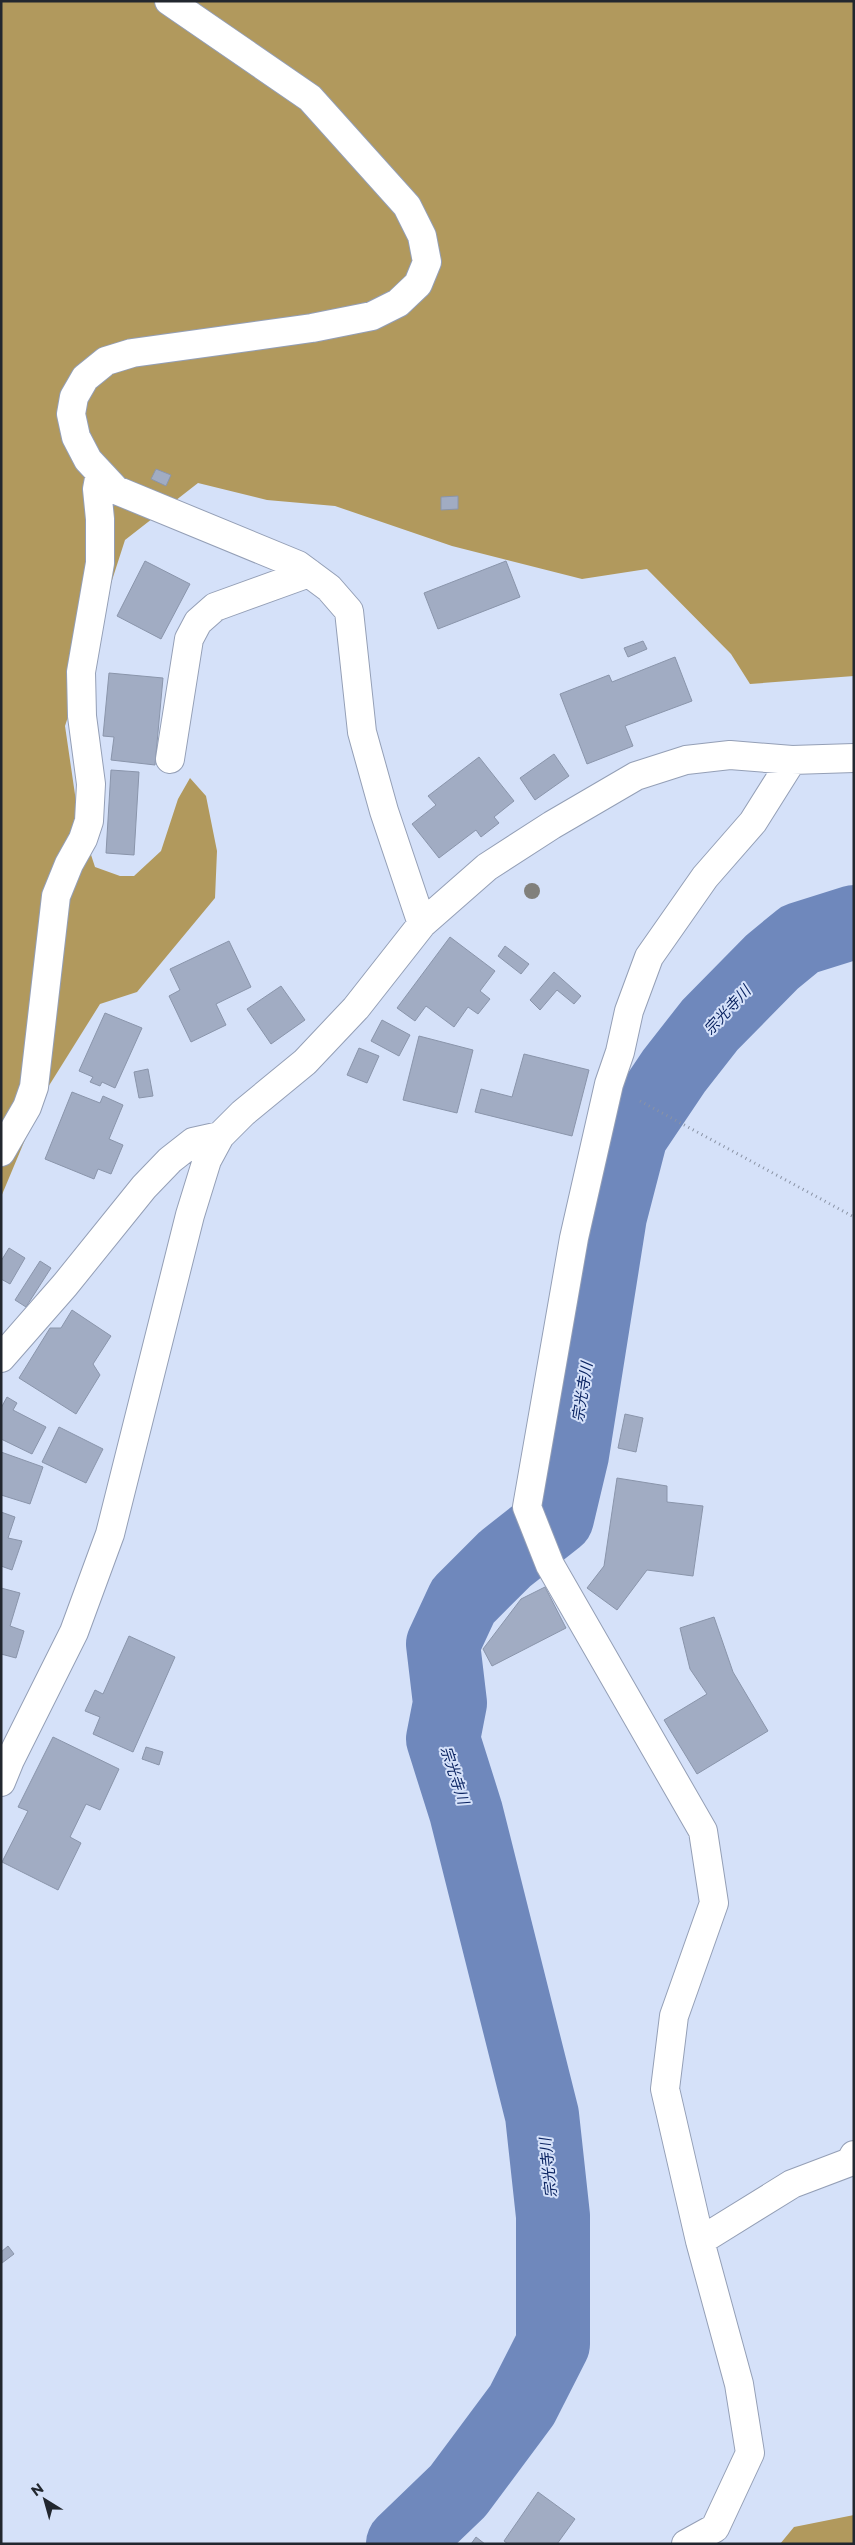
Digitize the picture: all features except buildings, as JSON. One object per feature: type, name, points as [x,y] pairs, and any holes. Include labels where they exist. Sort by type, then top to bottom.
[{"type":"street","points":[[169,1],[310,98],[407,206],[422,236],[427,262],[418,284],[398,302],[372,316],[312,328],[132,354],[106,361],[85,378],[74,397],[71,414],[76,437],[88,460],[116,490],[298,565],[329,588],[349,611],[362,732],[384,810],[422,924]]},
{"type":"street","points":[[1,1152],[28,1107],[34,1087],[56,896],[69,864],[83,839],[89,821],[91,784],[82,716],[81,672],[100,563],[100,519],[97,489],[100,473]]},
{"type":"street","points":[[170,759],[189,639],[198,622],[215,607],[309,573]]},
{"type":"street","points":[[1,1782],[10,1760],[74,1632],[110,1534],[190,1215],[207,1160],[220,1136],[243,1112],[311,1056],[356,1008],[422,924],[488,867],[552,825],[636,776],[686,760],[730,755],[792,760],[854,758]]},
{"type":"street","points":[[686,2544],[715,2528],[750,2454],[739,2384],[700,2241],[665,2089],[674,2016],[714,1904],[703,1831],[550,1565],[528,1507],[574,1238],[609,1084],[620,1052],[629,1011],[649,957],[705,877],[753,822],[792,760]]},
{"type":"street","points":[[1,1358],[65,1285],[144,1187],[170,1160],[193,1142],[220,1136]]},
{"type":"street","points":[[700,2241],[792,2184],[850,2162],[854,2155]]},
{"type":"path","points":[[637,1100],[854,1218]]},
{"type":"shaded area","points":[[1,1],[854,1],[854,676],[750,684],[731,654],[647,569],[582,579],[452,546],[335,506],[267,500],[198,483],[125,540],[65,726],[78,815],[95,867],[120,876],[134,876],[161,851],[178,799],[190,778],[206,796],[217,851],[215,898],[137,992],[100,1004],[45,1092],[1,1197]]},
{"type":"shaded area","points":[[854,2515],[854,2544],[780,2544],[794,2527]]},
{"type":"waterway","name":"宗光寺川","points":[[403,2544],[458,2491],[522,2405],[553,2344],[553,2216],[542,2115],[466,1812],[443,1739],[450,1703],[443,1644],[463,1601],[505,1559],[557,1518],[572,1455],[610,1216],[631,1135],[674,1071],[710,1025],[772,962],[800,939],[854,922]]}]
